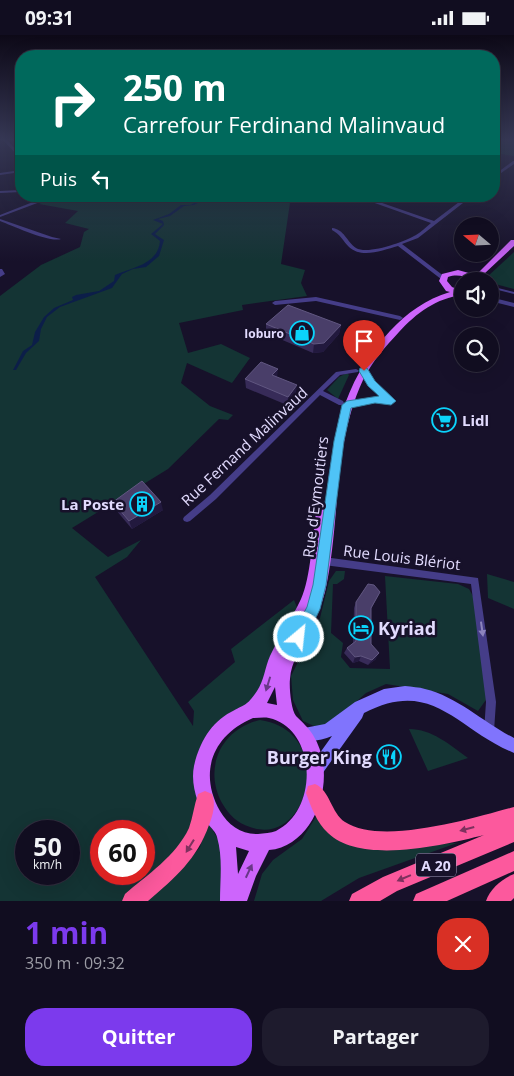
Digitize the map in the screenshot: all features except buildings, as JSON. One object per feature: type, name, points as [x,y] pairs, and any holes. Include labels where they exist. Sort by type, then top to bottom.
[{"type":"highway","points":[[315,793],[330,821],[337,828],[350,836],[362,839],[416,840],[454,833],[514,817]]},
{"type":"highway","points":[[132,901],[182,859],[191,847],[203,815],[205,801]]},
{"type":"highway","name":"A 20","points":[[359,901],[390,884],[514,832]]},
{"type":"highway","name":"A 20","points":[[423,901],[514,861]]},
{"type":"highway","points":[[496,901],[514,883]]},
{"type":"main road","points":[[499,256],[514,242]]},
{"type":"main road","points":[[471,272],[488,263]]},
{"type":"main road","points":[[446,279],[454,277]]},
{"type":"main road","points":[[446,279],[454,287]]},
{"type":"main road","points":[[253,710],[265,693],[276,659],[308,599],[313,581],[332,439],[344,404],[367,355],[400,318],[441,292],[446,279]]},
{"type":"main road","points":[[360,369],[406,319],[440,299],[454,295]]},
{"type":"main road","name":"Rue d'Eymoutiers","points":[[289,719],[282,689],[285,665],[313,609],[324,561],[344,404]]},
{"type":"main road","points":[[253,710],[272,711],[289,719],[304,734],[312,750],[317,769],[315,793],[309,812],[297,828],[281,839],[263,844],[243,842],[225,831],[205,801],[202,780],[204,759],[211,740],[222,725],[237,715],[253,710]]},
{"type":"main road","points":[[225,831],[234,899]]},
{"type":"main road","points":[[234,899],[263,844]]},
{"type":"street","points":[[0,192],[15,191]]},
{"type":"street","points":[[0,216],[36,202]]},
{"type":"street","points":[[374,202],[434,223]]},
{"type":"street","points":[[334,229],[342,233],[352,248],[361,251],[399,244],[416,237],[462,202]]},
{"type":"street","points":[[0,221],[59,239]]},
{"type":"street","points":[[399,244],[446,279]]},
{"type":"street","points":[[429,266],[446,279]]},
{"type":"street","points":[[0,270],[3,274],[0,277]]},
{"type":"street","points":[[499,289],[514,293]]},
{"type":"street","points":[[276,303],[316,299],[400,318]]},
{"type":"street","points":[[499,301],[514,305]]},
{"type":"street","points":[[344,404],[375,399],[391,401],[360,369]]},
{"type":"street","name":"Rue Fernand Malinvaud","points":[[187,519],[213,497],[321,393],[338,373],[360,369]]},
{"type":"street","name":"Rue Fernand Malinvaud","points":[[321,393],[344,404]]},
{"type":"street","name":"Rue Louis Blériot","points":[[324,561],[475,581],[491,701],[490,732]]},
{"type":"street","points":[[304,734],[326,733],[333,730],[352,711],[363,705],[399,693],[422,694],[450,704],[514,746]]},
{"type":"street","points":[[317,769],[363,705]]},
{"type":"green space","points":[[44,202],[290,202],[281,264],[305,270],[301,283],[307,296],[242,305],[243,310],[179,323],[188,353],[221,344],[250,358],[232,383],[187,363],[181,383],[210,406],[233,415],[228,420],[219,419],[168,469],[72,528],[108,557],[141,540],[127,557],[95,577],[193,726],[194,711],[188,702],[235,662],[231,649],[294,600],[298,610],[254,702],[230,713],[213,726],[198,753],[199,812],[188,844],[155,872],[155,820],[90,820],[90,885],[141,885],[122,901],[0,901],[0,296],[41,265],[80,247],[84,232],[89,229],[65,223],[78,211],[39,204]]},
{"type":"green space","points":[[514,252],[514,289],[499,285],[499,272],[492,272]]},
{"type":"green space","points":[[347,373],[349,375],[338,399],[327,390],[339,377]]},
{"type":"green space","points":[[336,571],[345,571],[344,579],[337,584],[333,584],[331,633],[343,643],[341,657],[350,668],[390,669],[385,576],[458,584],[469,589],[474,598],[488,697],[478,711],[448,694],[386,684],[366,693],[331,724],[316,727],[303,721],[293,700],[291,676],[320,618],[329,581]]},
{"type":"green space","points":[[487,574],[514,582],[514,609],[488,598]]},
{"type":"green space","points":[[260,720],[284,729],[300,744],[307,764],[306,786],[300,806],[287,821],[271,829],[250,827],[234,818],[222,803],[214,777],[215,764],[219,752],[226,741],[246,725]]},
{"type":"green space","points":[[409,729],[433,735],[468,758],[428,771]]},
{"type":"green space","points":[[319,812],[371,846],[457,843],[359,878],[321,901],[254,901],[262,874],[273,860],[302,839]]},
{"type":"green space","points":[[208,822],[226,853],[223,901],[143,901],[185,865],[200,847]]},
{"type":"water","points":[[200,202],[194,205],[184,206],[170,216],[158,219],[163,221],[164,225],[155,234],[164,240],[159,256],[146,267],[133,269],[122,274],[112,288],[60,307],[47,317],[41,329],[39,341],[26,353],[16,370],[13,370],[23,351],[32,345],[35,332],[44,317],[54,308],[73,300],[72,297],[99,291],[114,281],[115,275],[150,260],[155,255],[160,241],[151,234],[163,224],[153,220],[169,214],[181,205]]},
{"type":"place","name":"Ioburo","points":[[302,333]]},
{"type":"place","name":"Lidl","points":[[444,420]]},
{"type":"place","name":"La Poste","points":[[142,504]]},
{"type":"place","name":"Kyriad","points":[[361,628]]},
{"type":"place","name":"Burger King","points":[[389,757]]},
{"type":"route","points":[[299,637],[313,609],[320,585],[339,441],[347,405],[375,399],[391,401],[365,376],[364,371]]}]
